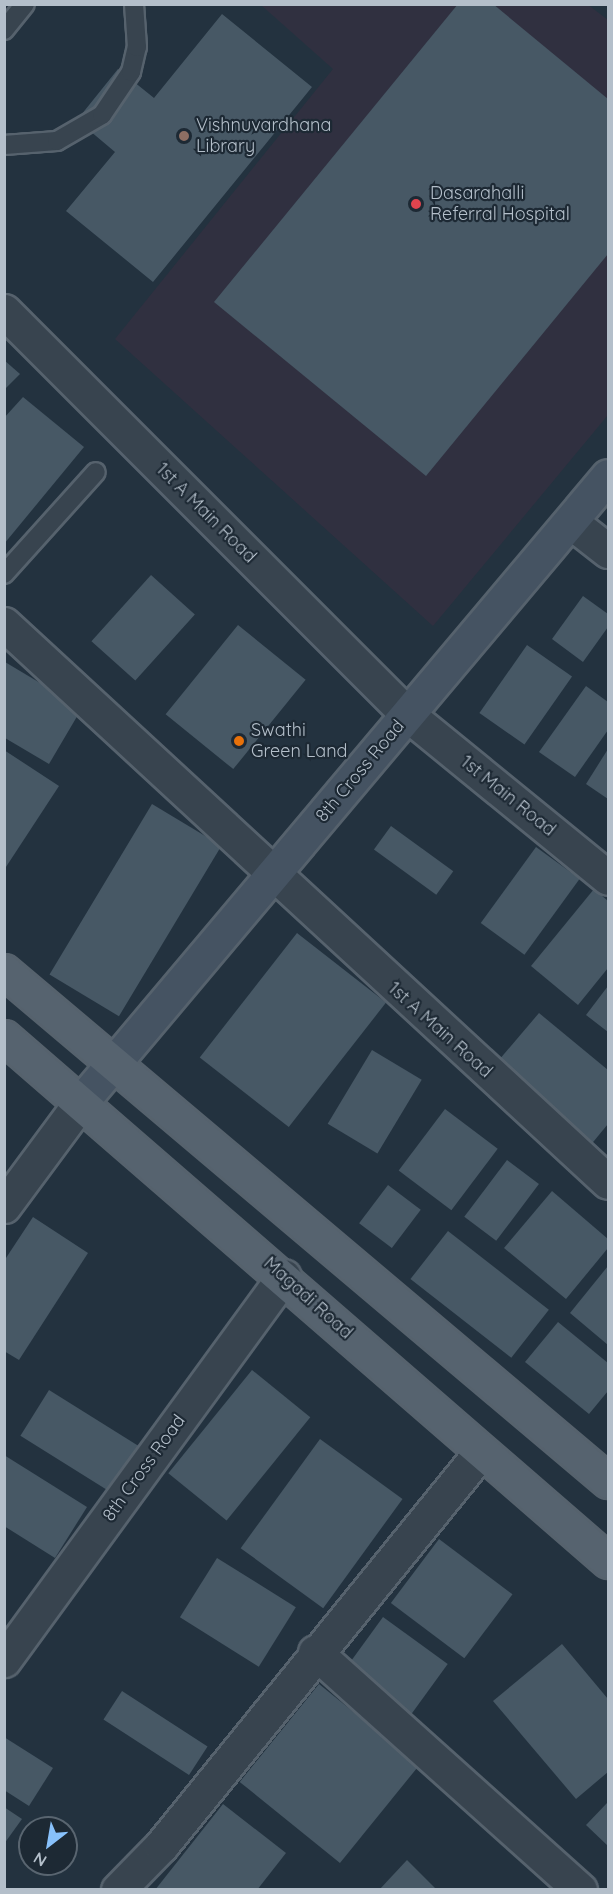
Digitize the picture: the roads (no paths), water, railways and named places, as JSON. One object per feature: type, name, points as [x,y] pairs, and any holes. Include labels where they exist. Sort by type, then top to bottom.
[{"type":"main road","name":"8th Cross Road","points":[[81,1102],[113,1067],[609,476]]},
{"type":"main road","points":[[4,971],[113,1067],[609,1481]]},
{"type":"main road","name":"Magadi Road","points":[[4,1037],[284,1276],[480,1453],[609,1562]]},
{"type":"street","name":"1st A Main Road","points":[[4,311],[408,714]]},
{"type":"street","points":[[571,522],[609,551]]},
{"type":"street","name":"1st A Main Road","points":[[4,624],[272,877],[609,1182]]},
{"type":"street","name":"1st Main Road","points":[[408,714],[609,878]]},
{"type":"street","points":[[4,1206],[81,1102]]},
{"type":"street","name":"8th Cross Road","points":[[4,1660],[284,1276]]},
{"type":"street","points":[[118,1890],[161,1846],[315,1652],[480,1453]]},
{"type":"street","points":[[315,1652],[566,1885]]},
{"type":"lane","points":[[4,30],[25,4]]},
{"type":"lane","points":[[4,145],[57,141],[102,115],[131,72],[137,46],[134,4]]},
{"type":"lane","points":[[4,574],[96,472]]},
{"type":"place","name":"Vishnuvardhana Library","points":[[184,136]]},
{"type":"place","name":"Dasarahalli Referral Hospital","points":[[416,204]]},
{"type":"place","name":"Swathi Green Land","points":[[239,741]]}]
